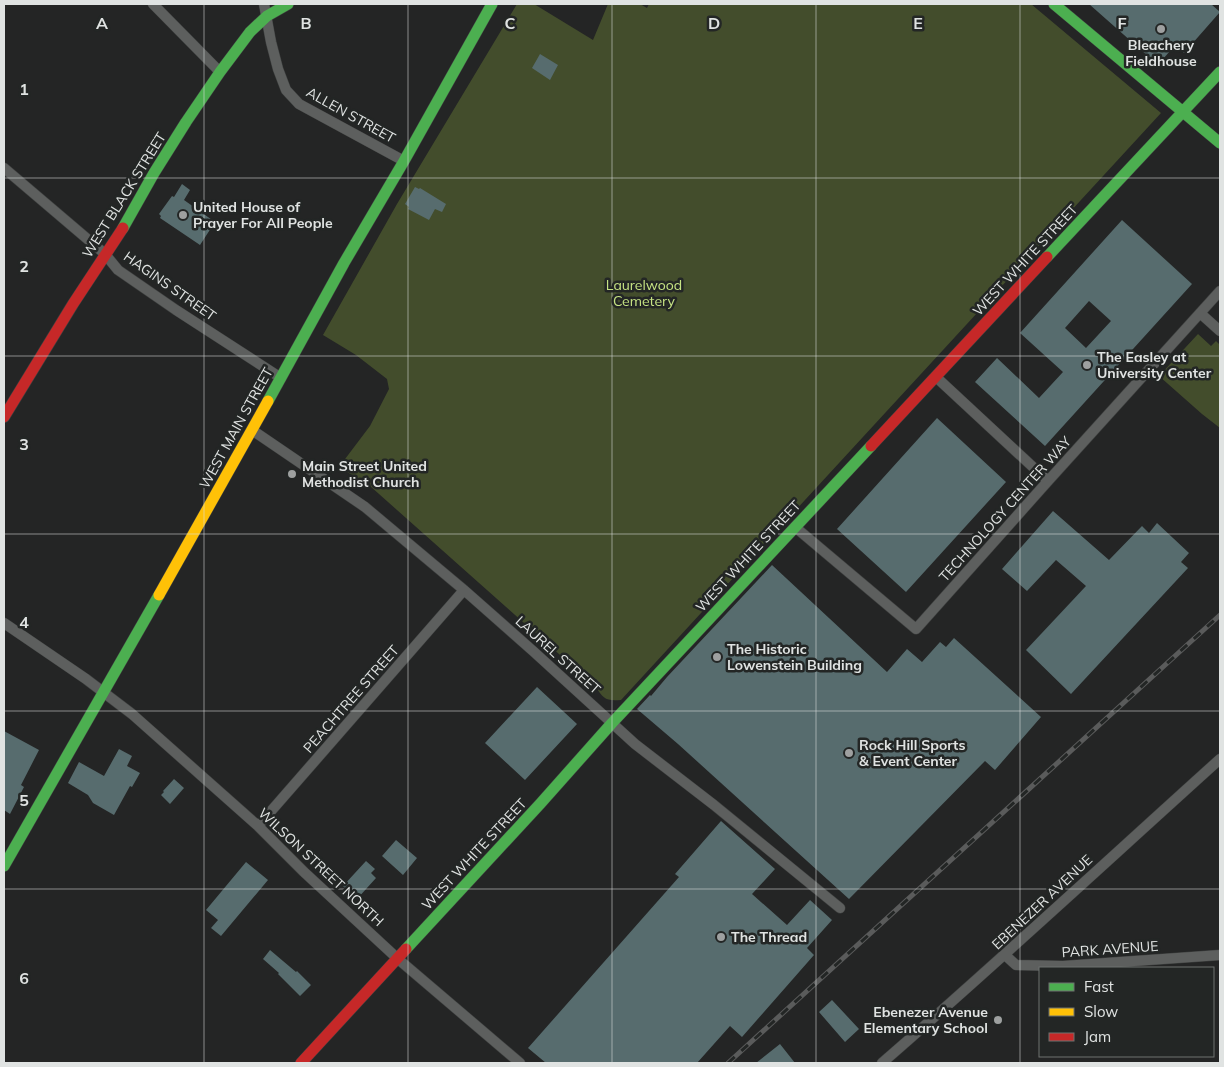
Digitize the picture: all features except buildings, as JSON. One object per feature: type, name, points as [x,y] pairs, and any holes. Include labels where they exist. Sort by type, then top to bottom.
[{"type":"street","points":[[153,4],[220,72]]},
{"type":"street","name":"ALLEN STREET","points":[[264,4],[271,42],[286,90],[299,104],[404,161]]},
{"type":"street","name":"WEST BLACK STREET","points":[[4,417],[73,304],[124,226],[154,174],[220,72],[250,32],[267,16],[288,4]]},
{"type":"street","name":"WEST MAIN STREET","points":[[4,866],[492,4]]},
{"type":"street","points":[[1054,4],[1220,143]]},
{"type":"street","name":"WEST WHITE STREET","points":[[301,1063],[534,811],[612,723],[1220,72]]},
{"type":"street","name":"HAGINS STREET","points":[[4,168],[105,254],[118,270],[281,378]]},
{"type":"street","name":"TECHNOLOGY CENTER WAY","points":[[796,527],[916,629],[1220,291]]},
{"type":"street","points":[[1200,312],[1220,331]]},
{"type":"street","points":[[936,377],[1048,481]]},
{"type":"street","name":"LAUREL STREET","points":[[252,430],[365,507],[464,590],[635,744],[714,805],[840,908]]},
{"type":"street","name":"PEACHTREE STREET","points":[[258,826],[464,590]]},
{"type":"street","name":"WILSON STREET NORTH","points":[[4,622],[132,714],[258,826],[304,872],[398,959],[520,1063]]},
{"type":"street","name":"EBENEZER AVENUE","points":[[882,1063],[1220,759]]},
{"type":"street","name":"PARK AVENUE","points":[[1004,955],[1016,965],[1063,966],[1220,955]]},
{"type":"green space","name":"Laurelwood Cemetery","points":[[517,4],[534,4],[593,40],[608,4],[640,4],[647,8],[649,4],[1031,4],[1161,113],[621,700],[611,700],[603,696],[595,686],[370,486],[339,467],[370,426],[389,389],[387,379],[356,355],[323,335],[397,204]]},
{"type":"green space","points":[[1198,334],[1211,346],[1216,341],[1220,345],[1220,428],[1159,376]]},
{"type":"railway","points":[[728,1063],[1220,615]]},
{"type":"traffic: fast","points":[[123,228],[154,173],[220,72],[250,32],[267,16],[288,4]]},
{"type":"traffic: fast","points":[[268,401],[344,263],[492,4]]},
{"type":"traffic: fast","points":[[1054,4],[1220,143]]},
{"type":"traffic: fast","points":[[1047,257],[1220,72]]},
{"type":"traffic: fast","points":[[406,949],[612,723],[871,446]]},
{"type":"traffic: fast","points":[[4,866],[159,595]]},
{"type":"traffic: slow","points":[[159,595],[268,401]]},
{"type":"traffic: jam","points":[[4,417],[73,304],[123,228]]},
{"type":"traffic: jam","points":[[871,446],[1047,257]]},
{"type":"traffic: jam","points":[[301,1063],[406,949]]},
{"type":"place","name":"Bleachery Fieldhouse","points":[[1161,29]]},
{"type":"place","name":"United House of Prayer For All People","points":[[183,215]]},
{"type":"place","name":"The Easley at University Center","points":[[1087,365]]},
{"type":"place","name":"Main Street United Methodist Church","points":[[292,474]]},
{"type":"place","name":"The Historic Lowenstein Building","points":[[717,657]]},
{"type":"place","name":"Rock Hill Sports & Event Center","points":[[849,753]]},
{"type":"place","name":"The Thread","points":[[721,937]]},
{"type":"place","name":"Ebenezer Avenue Elementary School","points":[[998,1020]]}]
